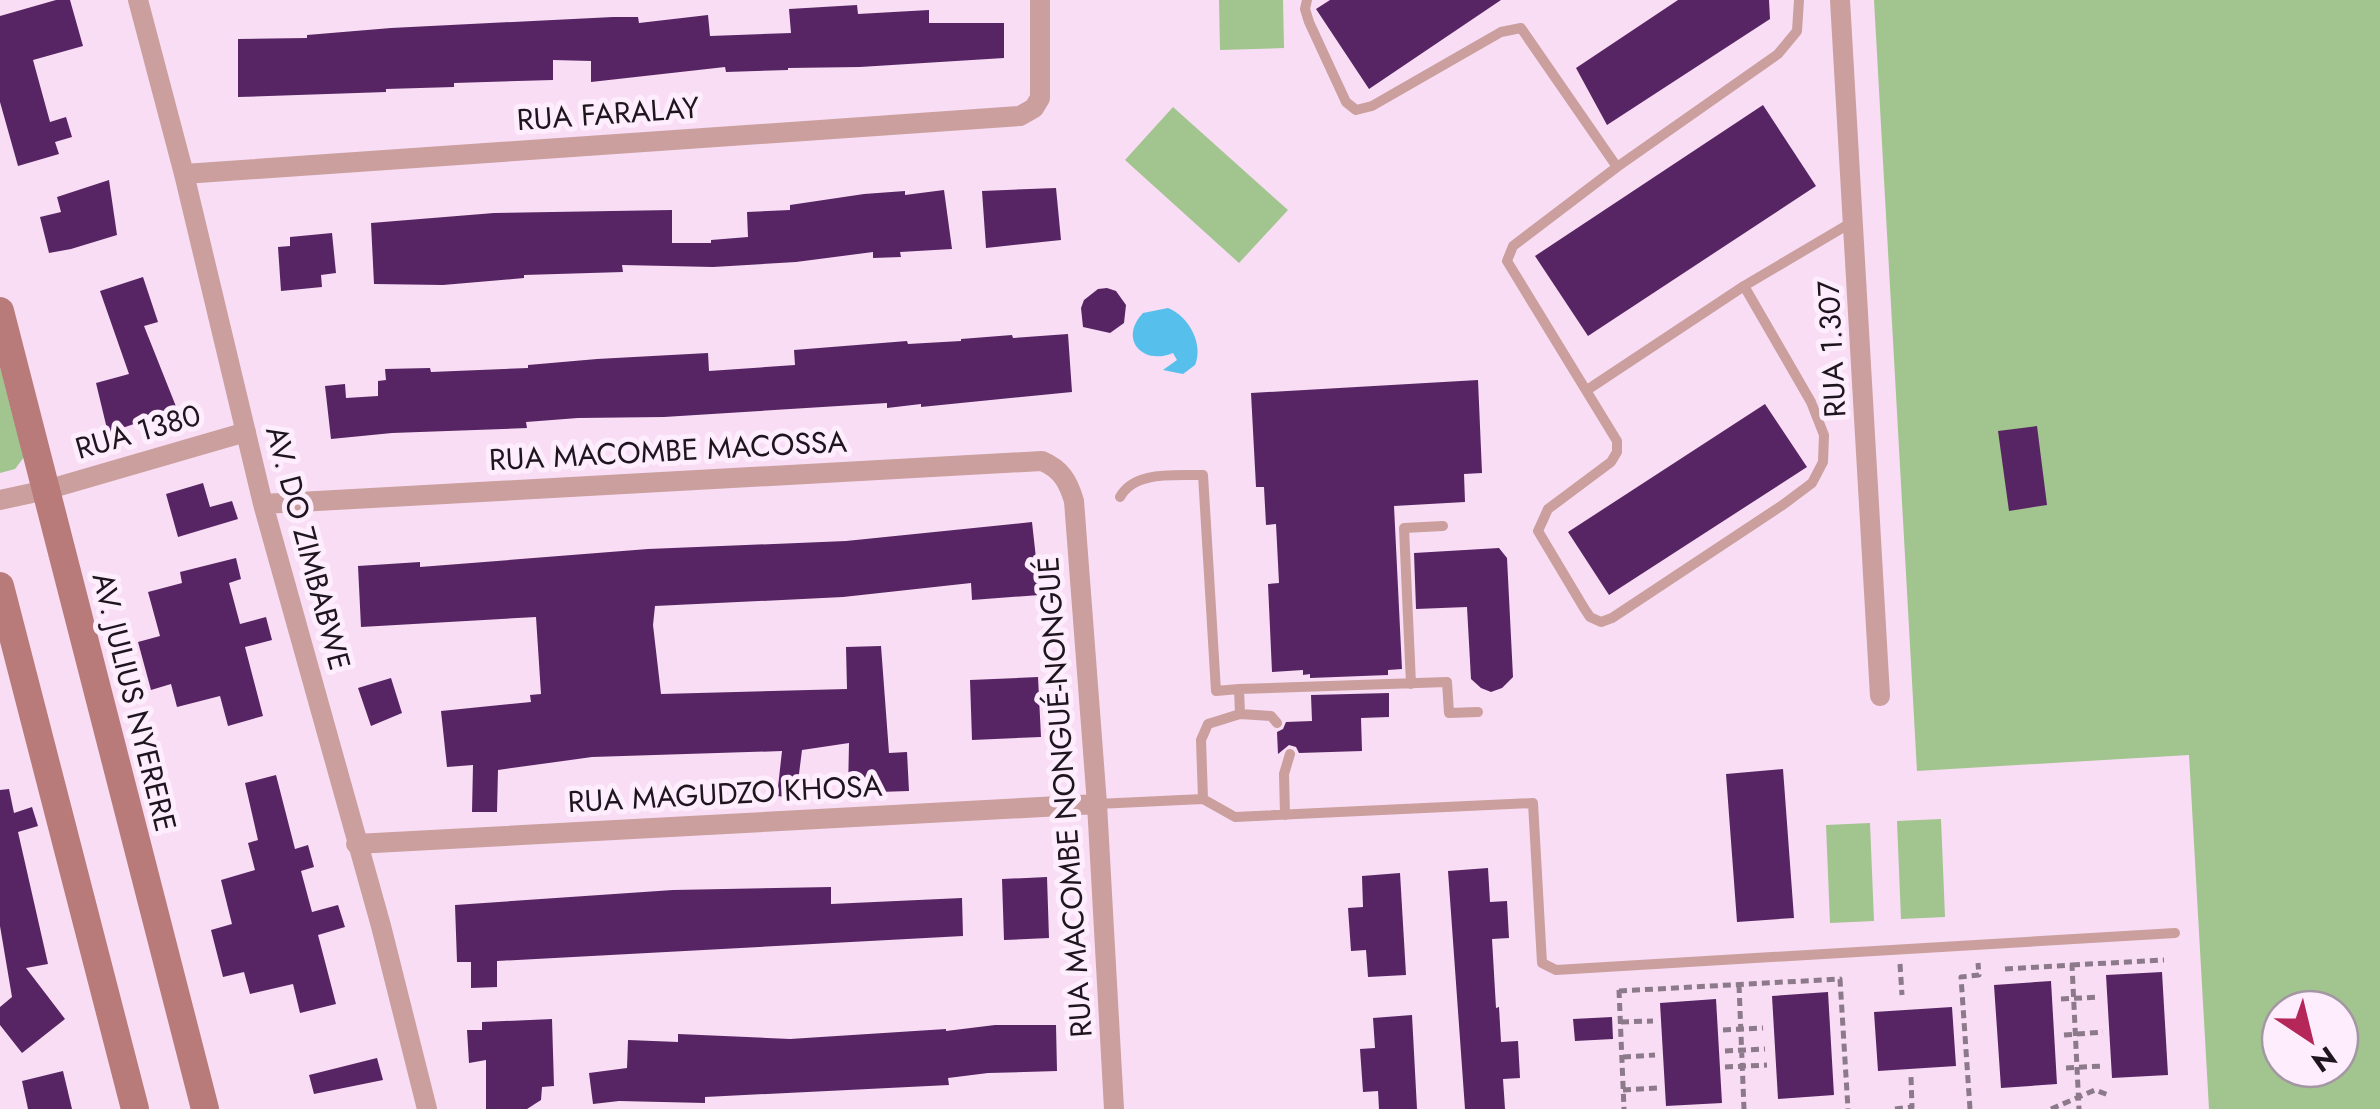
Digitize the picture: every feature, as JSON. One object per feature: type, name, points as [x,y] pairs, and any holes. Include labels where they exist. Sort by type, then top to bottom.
[{"type":"main road","name":"AV. JULIUS NYERERE","points":[[0,312],[204,1109]]},
{"type":"main road","points":[[0,586],[135,1109]]},
{"type":"street","name":"AV. DO ZIMBABWE","points":[[138,0],[184,174],[262,504],[381,926],[427,1109]]},
{"type":"street","name":"RUA FARALAY","points":[[184,174],[1020,116],[1034,108],[1042,86],[1040,0]]},
{"type":"street","name":"RUA 1.307","points":[[1840,0],[1880,696]]},
{"type":"street","name":"RUA 1380","points":[[0,500],[246,432]]},
{"type":"street","name":"RUA MACOMBE MACOSSA","points":[[262,504],[1042,460],[1054,466],[1068,482]]},
{"type":"street","name":"RUA MACOMBE NONGUÉ-NONGUÉ","points":[[1068,482],[1074,500],[1097,804],[1114,1109]]},
{"type":"street","name":"RUA MAGUDZO KHOSA","points":[[356,844],[1097,804]]},
{"type":"lane","points":[[1307,0],[1309,22],[1346,102],[1356,110],[1372,106],[1501,32],[1521,28],[1617,167]]},
{"type":"lane","points":[[1744,286],[1810,402],[1824,435],[1823,462],[1812,483],[1784,504],[1601,622],[1590,617],[1538,531],[1548,509],[1612,462],[1617,441],[1506,261],[1513,246],[1778,54],[1797,32],[1799,0]]},
{"type":"lane","points":[[1587,390],[1744,286],[1855,220]]},
{"type":"lane","points":[[1120,496],[1125,488],[1146,478],[1202,474],[1216,690],[1447,682],[1449,714],[1478,712]]},
{"type":"lane","points":[[1412,684],[1404,528],[1442,526]]},
{"type":"lane","points":[[1239,689],[1240,714]]},
{"type":"lane","points":[[1203,799],[1201,740],[1208,724],[1240,714],[1271,716],[1277,723]]},
{"type":"lane","points":[[1285,815],[1284,774],[1290,754]]},
{"type":"lane","points":[[1097,804],[1203,799],[1235,817],[1532,803],[1542,963],[1556,970],[2175,934]]},
{"type":"path","points":[[1970,1109],[1961,978],[1978,976],[1977,946]]},
{"type":"path","points":[[1900,952],[1902,995]]},
{"type":"path","points":[[2005,970],[2164,960]]},
{"type":"path","points":[[2072,965],[2079,1109]]},
{"type":"path","points":[[1617,967],[1624,1109]]},
{"type":"path","points":[[1619,991],[1840,978],[1848,1109]]},
{"type":"path","points":[[1739,985],[1744,1109]]},
{"type":"path","points":[[2061,999],[2100,997]]},
{"type":"path","points":[[1620,1022],[1653,1020]]},
{"type":"path","points":[[1723,1030],[1763,1028]]},
{"type":"path","points":[[2064,1034],[2104,1032]]},
{"type":"path","points":[[1725,1050],[1766,1049]]},
{"type":"path","points":[[1622,1057],[1655,1055]]},
{"type":"path","points":[[1725,1067],[1767,1065]]},
{"type":"path","points":[[2066,1068],[2104,1066]]},
{"type":"path","points":[[1895,1109],[1912,1107],[1911,1078]]},
{"type":"path","points":[[1623,1090],[1658,1088]]},
{"type":"path","points":[[2051,1109],[2094,1090],[2111,1096]]},
{"type":"green space","points":[[1219,0],[1283,0],[1284,48],[1220,50]]},
{"type":"green space","points":[[1874,0],[2380,0],[2380,1109],[2209,1109],[2189,755],[1917,771]]},
{"type":"green space","points":[[1173,107],[1288,210],[1239,263],[1125,160]]},
{"type":"green space","points":[[0,367],[24,457],[15,469],[0,473]]},
{"type":"green space","points":[[1941,819],[1945,917],[1901,919],[1897,821]]},
{"type":"green space","points":[[1870,823],[1874,921],[1830,923],[1826,825]]},
{"type":"water","points":[[1168,308],[1182,317],[1196,340],[1195,365],[1183,374],[1163,370],[1177,360],[1173,353],[1152,356],[1137,348],[1134,341],[1133,332],[1143,313]]},
{"type":"building","points":[[56,0],[70,0],[83,46],[33,60],[50,122],[66,117],[72,137],[55,142],[59,154],[18,166],[0,102],[0,16]]},
{"type":"building","points":[[1330,0],[1501,0],[1369,89],[1316,9]]},
{"type":"building","points":[[1678,0],[1769,0],[1770,19],[1607,125],[1576,68]]},
{"type":"building","points":[[857,5],[858,14],[929,10],[929,23],[1004,23],[1004,58],[726,72],[725,67],[591,82],[591,61],[553,60],[553,80],[238,97],[238,39],[307,38],[391,28],[613,17],[638,17],[639,23],[708,15],[710,36],[791,33],[789,9]]},
{"type":"building","points":[[1763,105],[1816,186],[1588,336],[1535,256]]},
{"type":"building","points":[[109,180],[117,235],[49,253],[40,217],[61,212],[57,197]]},
{"type":"building","points":[[1056,188],[1061,240],[986,248],[982,191]]},
{"type":"building","points":[[944,190],[952,249],[900,252],[901,257],[873,258],[873,252],[713,267],[622,265],[623,272],[524,275],[443,285],[374,284],[371,223],[494,213],[672,210],[672,243],[711,243],[748,237],[747,212],[790,210],[790,205],[864,194],[905,191],[905,195]]},
{"type":"building","points":[[332,233],[336,273],[321,275],[322,287],[281,291],[278,247],[290,246],[290,237]]},
{"type":"building","points":[[143,277],[158,322],[144,326],[177,409],[108,433],[96,383],[129,374],[100,291]]},
{"type":"building","points":[[1098,289],[1116,291],[1126,305],[1124,323],[1110,333],[1083,327],[1084,300]]},
{"type":"building","points":[[1068,334],[1072,392],[921,407],[887,408],[887,403],[664,417],[578,418],[526,422],[527,428],[331,439],[325,386],[345,384],[346,398],[378,396],[378,381],[386,380],[385,369],[430,368],[431,372],[528,368],[597,359],[708,353],[709,371],[795,365],[794,350]]},
{"type":"building","points":[[1478,380],[1482,473],[1464,474],[1465,502],[1394,506],[1402,669],[1388,670],[1388,675],[1310,678],[1310,674],[1303,675],[1303,670],[1272,672],[1268,584],[1279,583],[1276,524],[1266,525],[1264,487],[1256,487],[1251,393]]},
{"type":"building","points":[[1765,404],[1807,467],[1609,595],[1568,532]]},
{"type":"building","points":[[2037,426],[2047,505],[2009,511],[1998,431]]},
{"type":"building","points":[[203,483],[210,507],[232,501],[238,519],[178,537],[166,494]]},
{"type":"building","points":[[1032,522],[1040,595],[972,600],[971,583],[843,597],[655,606],[653,625],[661,694],[847,689],[846,647],[881,646],[889,753],[907,752],[909,791],[848,793],[849,743],[802,750],[796,798],[777,796],[782,751],[592,757],[498,770],[497,812],[472,812],[473,765],[447,767],[441,711],[531,702],[530,695],[541,694],[536,617],[361,627],[358,566],[420,562],[420,567],[648,549],[846,541]]},
{"type":"building","points":[[1499,548],[1507,558],[1513,677],[1491,692],[1471,679],[1467,607],[1416,609],[1414,553]]},
{"type":"building","points":[[236,558],[241,579],[229,583],[240,624],[266,617],[272,640],[245,647],[263,716],[228,726],[220,696],[177,707],[171,684],[151,690],[138,642],[160,636],[148,592],[182,583],[180,572]]},
{"type":"building","points":[[1038,677],[1041,737],[972,740],[970,680]]},
{"type":"building","points":[[391,678],[402,713],[371,726],[358,688]]},
{"type":"building","points":[[1389,693],[1389,717],[1361,718],[1362,751],[1299,753],[1289,745],[1278,754],[1277,732],[1286,722],[1312,721],[1311,695]]},
{"type":"building","points":[[1783,769],[1794,918],[1737,922],[1726,774]]},
{"type":"building","points":[[276,775],[295,849],[308,845],[314,867],[301,871],[312,912],[338,905],[345,927],[318,935],[336,1004],[300,1013],[293,984],[250,994],[244,972],[223,977],[211,930],[232,924],[221,880],[255,870],[248,843],[258,840],[245,783]]},
{"type":"building","points":[[9,789],[14,813],[32,807],[38,826],[18,832],[48,964],[26,968],[65,1019],[22,1053],[0,1025],[0,1007],[12,997],[0,926],[0,790]]},
{"type":"building","points":[[1488,868],[1490,902],[1507,901],[1509,938],[1492,939],[1496,1008],[1499,1007],[1501,1042],[1518,1041],[1520,1078],[1503,1079],[1505,1109],[1465,1109],[1448,871]]},
{"type":"building","points":[[1400,873],[1406,975],[1368,977],[1366,950],[1351,951],[1348,908],[1363,907],[1362,876]]},
{"type":"building","points":[[1047,877],[1049,938],[1004,940],[1002,879]]},
{"type":"building","points":[[831,887],[831,904],[962,898],[963,936],[497,961],[497,987],[471,988],[471,962],[457,962],[455,905],[673,890]]},
{"type":"building","points":[[2162,972],[2168,1075],[2112,1078],[2106,975]]},
{"type":"building","points":[[2051,981],[2057,1084],[2001,1088],[1994,985]]},
{"type":"building","points":[[1828,992],[1834,1095],[1778,1099],[1772,996]]},
{"type":"building","points":[[1716,999],[1722,1103],[1666,1106],[1660,1003]]},
{"type":"building","points":[[1952,1007],[1956,1066],[1878,1071],[1874,1012]]},
{"type":"building","points":[[1412,1015],[1417,1109],[1379,1109],[1378,1091],[1363,1092],[1360,1049],[1375,1048],[1373,1018]]},
{"type":"building","points":[[1612,1017],[1613,1039],[1575,1041],[1573,1019]]},
{"type":"building","points":[[552,1019],[554,1086],[542,1087],[541,1100],[527,1109],[486,1109],[486,1060],[469,1063],[467,1030],[482,1030],[482,1022]]},
{"type":"building","points":[[995,1025],[1056,1025],[1057,1071],[948,1078],[949,1085],[705,1097],[705,1103],[593,1104],[589,1073],[627,1068],[628,1040],[678,1042],[678,1034],[790,1039]]},
{"type":"building","points":[[377,1058],[383,1080],[314,1094],[309,1075]]},
{"type":"building","points":[[63,1071],[72,1109],[28,1109],[22,1081]]}]
